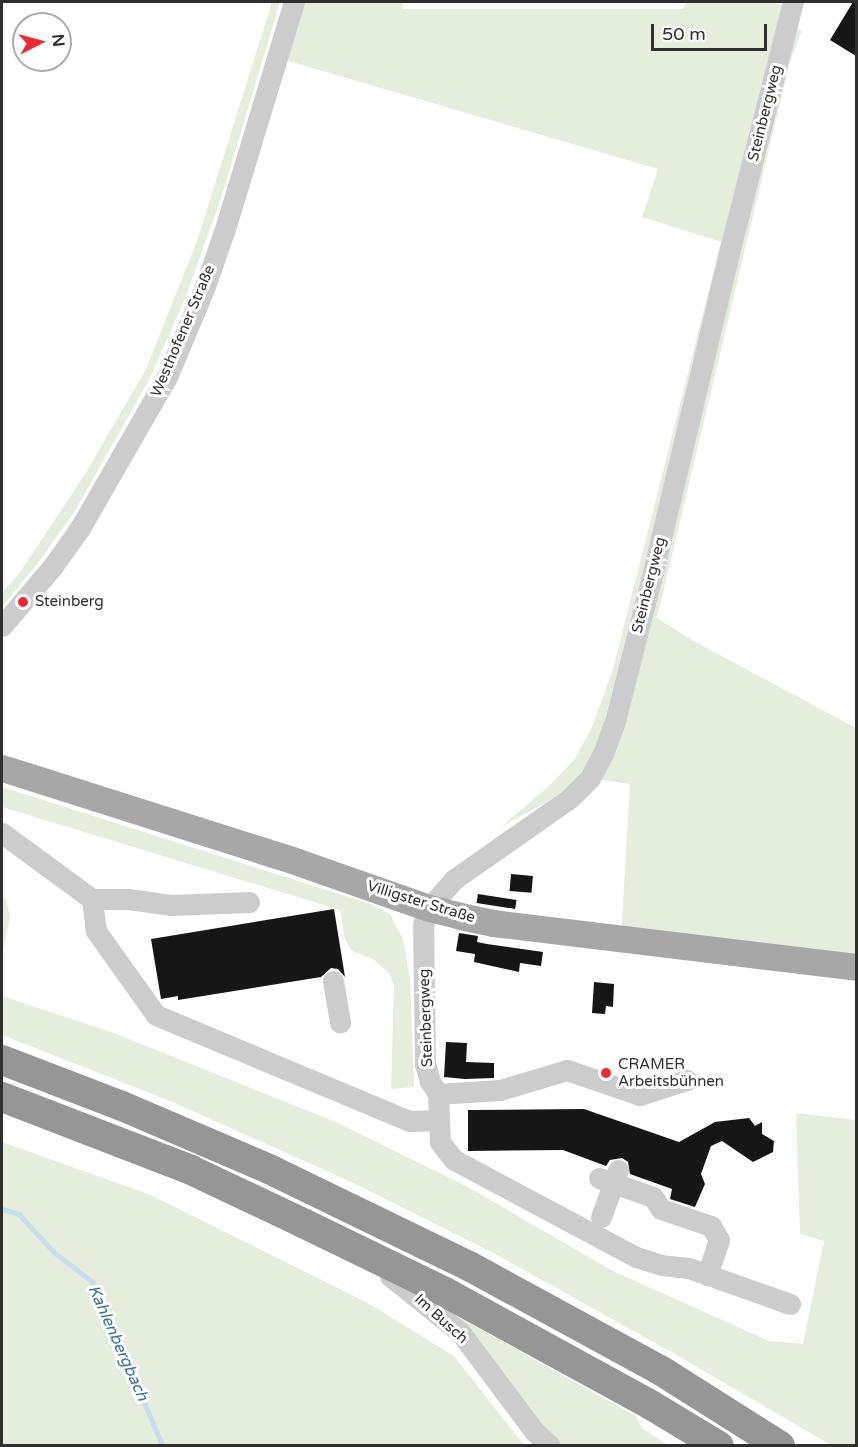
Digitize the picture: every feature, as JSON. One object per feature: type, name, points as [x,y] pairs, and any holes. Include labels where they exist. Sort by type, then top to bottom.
[{"type":"highway","points":[[2,1060],[122,1106],[271,1170],[469,1266],[660,1370],[780,1446]]},
{"type":"highway","points":[[2,1096],[191,1170],[443,1291],[651,1405],[719,1446]]},
{"type":"main road","name":"Villigster Straße","points":[[2,768],[292,860],[429,908],[493,923],[856,967]]},
{"type":"street","name":"Westhofener Straße","points":[[2,626],[80,528],[167,377],[204,288],[224,232],[294,2]]},
{"type":"street","name":"Steinbergweg","points":[[438,1094],[425,1064],[423,925],[429,908],[453,880],[570,798],[590,778],[603,754],[615,720],[653,572],[793,2]]},
{"type":"street","points":[[2,833],[92,899],[128,899],[171,905],[249,902]]},
{"type":"street","points":[[92,899],[96,932],[156,1015],[410,1121],[439,1120]]},
{"type":"street","points":[[333,981],[340,1022]]},
{"type":"street","points":[[687,1080],[640,1095],[567,1070],[500,1090],[438,1094],[440,1142],[454,1160],[598,1226],[636,1257],[662,1265],[689,1269],[790,1304]]},
{"type":"street","points":[[598,1226],[608,1174],[652,1197],[661,1209],[711,1226],[719,1240],[706,1275]]},
{"type":"street","name":"Im Busch","points":[[303,1223],[333,1248],[396,1280],[460,1332],[534,1431],[550,1446]]},
{"type":"green space","points":[[272,2],[280,2],[223,192],[186,296],[149,380],[75,511],[38,563],[2,607],[2,593],[18,575],[85,474],[146,369],[197,241]]},
{"type":"green space","points":[[303,2],[403,2],[403,9],[683,9],[686,2],[771,2],[785,6],[740,194],[597,750],[574,783],[545,803],[501,827],[550,785],[574,760],[592,727],[613,669],[721,242],[642,217],[658,169],[285,60]]},
{"type":"green space","points":[[790,26],[802,31],[790,61],[657,618],[692,640],[856,728],[856,961],[621,938],[630,784],[590,778]]},
{"type":"green space","points":[[2,787],[371,904],[390,914],[403,939],[410,980],[414,1087],[391,1089],[394,986],[389,973],[373,959],[352,951],[345,940],[340,910],[2,807]]},
{"type":"green space","points":[[2,894],[6,899],[10,917],[2,955]]},
{"type":"green space","points":[[2,996],[114,1033],[338,1123],[468,1187],[613,1271],[769,1341],[803,1344],[824,1241],[800,1234],[796,1113],[856,1120],[856,1445],[831,1445],[497,1255],[351,1182],[170,1101],[2,1035]]},
{"type":"green space","points":[[2,1142],[151,1195],[368,1303],[454,1356],[524,1445],[2,1445]]},
{"type":"green space","points":[[453,1314],[636,1416],[642,1428],[668,1445],[563,1445],[543,1429]]},
{"type":"building","points":[[853,2],[856,2],[856,56],[830,40]]},
{"type":"building","points":[[511,874],[533,876],[531,893],[510,891]]},
{"type":"building","points":[[478,894],[517,900],[515,909],[477,903]]},
{"type":"building","points":[[334,909],[345,977],[338,969],[331,968],[321,977],[178,1000],[178,996],[161,999],[151,939]]},
{"type":"building","points":[[459,933],[478,936],[477,942],[543,952],[541,966],[520,963],[519,972],[474,962],[475,954],[456,951]]},
{"type":"building","points":[[594,982],[614,984],[613,1007],[606,1006],[605,1014],[592,1013]]},
{"type":"building","points":[[446,1042],[467,1043],[466,1062],[494,1063],[494,1078],[444,1077]]},
{"type":"building","points":[[584,1109],[679,1142],[715,1122],[749,1118],[755,1126],[762,1122],[762,1134],[774,1141],[773,1152],[753,1162],[722,1141],[711,1146],[701,1174],[705,1184],[695,1207],[670,1199],[672,1189],[630,1174],[628,1162],[622,1158],[610,1160],[606,1166],[563,1150],[468,1151],[468,1110]]},
{"type":"waterway","name":"Kahlenbergbach","points":[[2,1209],[19,1214],[54,1252],[93,1282],[163,1446]]},
{"type":"place","name":"Steinberg","points":[[23,602]]},
{"type":"place","name":"CRAMER Arbeitsbühnen","points":[[606,1073]]}]
